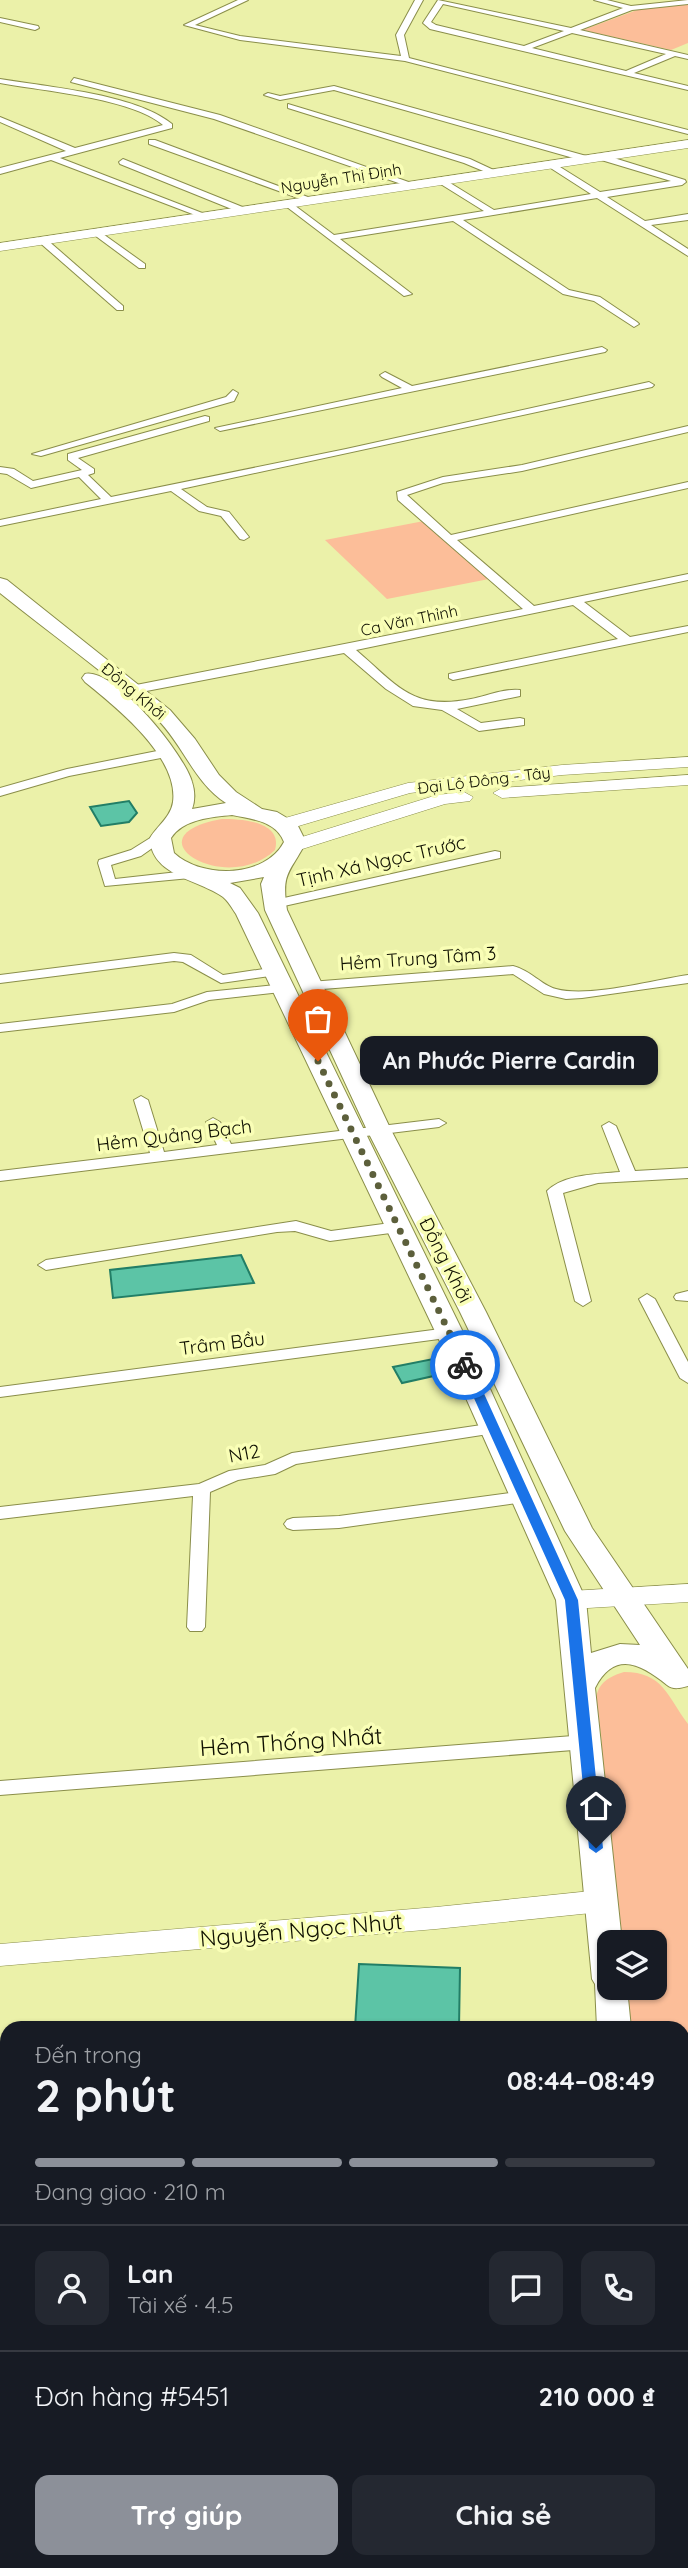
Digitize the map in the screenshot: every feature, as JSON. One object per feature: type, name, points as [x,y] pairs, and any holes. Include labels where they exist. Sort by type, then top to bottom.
[{"type":"main road","name":"Nguyễn Thị Định","points":[[0,247],[686,145]]},
{"type":"main road","name":"Đồng Khởi","points":[[0,584],[163,714],[188,743],[211,779],[229,796],[253,811]]},
{"type":"main road","name":"Đồng Khởi","points":[[0,606],[114,695],[139,719],[167,753],[182,784],[184,799],[160,846],[165,857],[177,867],[232,893],[247,913],[379,1130],[527,1422],[579,1531],[683,1685]]},
{"type":"main road","name":"Đại Lộ Đông - Tây","points":[[285,824],[408,789],[575,769],[688,762]]},
{"type":"main road","name":"Đại Lộ Đông - Tây","points":[[288,855],[443,799],[557,788],[688,780]]},
{"type":"main road","points":[[168,829],[190,816],[211,811],[253,811],[285,824],[294,834],[288,855],[243,876],[196,874]]},
{"type":"main road","name":"Đồng Khởi","points":[[288,855],[272,884],[290,982],[352,1133],[495,1428],[571,1600],[604,1930]]},
{"type":"main road","points":[[495,1428],[527,1422]]},
{"type":"main road","points":[[571,1600],[688,1593]]},
{"type":"main road","points":[[581,1686],[584,1675],[592,1666],[618,1655],[647,1657],[660,1662],[683,1685]]},
{"type":"main road","points":[[611,2000],[613,2021]]},
{"type":"street","points":[[244,0],[188,25],[240,38],[405,59],[688,132]]},
{"type":"street","points":[[405,59],[400,35],[419,0]]},
{"type":"street","points":[[598,0],[631,8]]},
{"type":"street","points":[[688,57],[441,1],[427,23],[433,27],[688,88]]},
{"type":"street","points":[[524,49],[631,8],[675,1],[688,2]]},
{"type":"street","points":[[0,20],[35,28]]},
{"type":"street","points":[[627,74],[688,47]]},
{"type":"street","points":[[74,80],[217,117],[413,185]]},
{"type":"street","points":[[0,81],[104,99],[169,123],[169,126],[0,171]]},
{"type":"street","points":[[268,95],[280,98],[334,88],[682,182],[332,238]]},
{"type":"street","points":[[291,106],[467,161],[496,173]]},
{"type":"street","points":[[0,119],[74,151]]},
{"type":"street","points":[[152,142],[312,200]]},
{"type":"street","points":[[51,157],[206,216]]},
{"type":"street","points":[[123,162],[242,211]]},
{"type":"street","points":[[552,164],[688,253]]},
{"type":"street","points":[[442,181],[493,213]]},
{"type":"street","points":[[287,204],[407,294]]},
{"type":"street","points":[[644,224],[688,217]]},
{"type":"street","points":[[456,219],[566,292],[597,299],[634,324]]},
{"type":"street","points":[[96,232],[142,266]]},
{"type":"street","points":[[42,240],[120,308]]},
{"type":"street","points":[[220,428],[602,350]]},
{"type":"street","points":[[385,375],[413,390]]},
{"type":"street","points":[[0,523],[302,461],[649,385]]},
{"type":"street","points":[[37,454],[230,399],[233,393]]},
{"type":"street","points":[[0,470],[10,471],[31,485],[90,471],[72,456],[205,419]]},
{"type":"street","points":[[105,422],[119,430]]},
{"type":"street","points":[[531,610],[402,498],[401,494],[477,474],[525,467],[688,429]]},
{"type":"street","points":[[81,473],[108,500]]},
{"type":"street","points":[[448,539],[688,485]]},
{"type":"street","points":[[173,488],[203,509],[225,514],[244,537]]},
{"type":"street","points":[[32,515],[46,524]]},
{"type":"street","name":"Ca Văn Thỉnh","points":[[136,690],[347,649],[688,577]]},
{"type":"street","points":[[574,600],[629,642]]},
{"type":"street","points":[[453,676],[688,629]]},
{"type":"street","points":[[347,649],[405,697],[424,705],[445,707],[516,693]]},
{"type":"street","points":[[445,707],[479,726],[520,722]]},
{"type":"street","points":[[0,792],[67,773],[167,753]]},
{"type":"street","points":[[168,829],[136,853],[104,863],[110,883],[196,874]]},
{"type":"street","name":"Tịnh Xá Ngọc Trước","points":[[275,904],[495,855]]},
{"type":"street","points":[[0,979],[174,957],[186,958],[221,979],[290,982]]},
{"type":"street","name":"Hẻm Trung Tâm 3","points":[[290,982],[513,970],[525,972],[548,992],[572,995],[688,979]]},
{"type":"street","points":[[0,1028],[174,1008],[207,996],[290,982]]},
{"type":"street","points":[[141,1100],[158,1155]]},
{"type":"street","points":[[213,1122],[226,1149]]},
{"type":"street","name":"Hẻm Quảng Bạch","points":[[0,1176],[439,1123]]},
{"type":"street","points":[[609,1126],[630,1177]]},
{"type":"street","points":[[583,1301],[555,1191],[570,1185],[688,1173]]},
{"type":"street","points":[[46,1265],[278,1227],[296,1226],[330,1236],[397,1227]]},
{"type":"street","points":[[646,1299],[688,1378]]},
{"type":"street","name":"Trâm Bầu","points":[[0,1392],[448,1333]]},
{"type":"street","name":"N12","points":[[0,1513],[202,1489],[235,1475],[269,1471],[292,1459],[495,1428]]},
{"type":"street","points":[[196,1627],[202,1489]]},
{"type":"street","points":[[293,1524],[339,1522],[525,1497]]},
{"type":"street","name":"Hẻm Thống Nhất","points":[[0,1788],[586,1742]]},
{"type":"street","name":"Nguyễn Ngọc Nhựt","points":[[0,1955],[436,1919],[601,1901]]},
{"type":"shaded area","points":[[688,4],[688,43],[671,50],[583,30],[637,10]]},
{"type":"shaded area","points":[[424,521],[489,579],[387,599],[325,540]]},
{"type":"shaded area","points":[[222,819],[249,821],[267,827],[276,840],[275,850],[255,863],[233,867],[211,865],[194,858],[184,849],[183,838],[195,827]]},
{"type":"shaded area","points":[[624,1672],[648,1676],[669,1695],[688,1724],[688,2021],[630,2021],[628,2000],[667,2000],[667,1930],[618,1930],[610,1872],[601,1734],[596,1703],[599,1688]]},
{"type":"building","points":[[129,801],[137,813],[129,822],[101,826],[90,807]]},
{"type":"building","points":[[241,1255],[254,1283],[113,1298],[110,1270]]},
{"type":"building","points":[[438,1358],[447,1373],[402,1383],[393,1367]]},
{"type":"building","points":[[359,1964],[460,1968],[459,2021],[355,2021]]},
{"type":"way so far","points":[[318,1061],[465,1365]]},
{"type":"place","name":"An Phước Pierre Cardin","points":[[318,1061]]},
{"type":"route","points":[[465,1365],[571,1600],[596,1848]]}]
